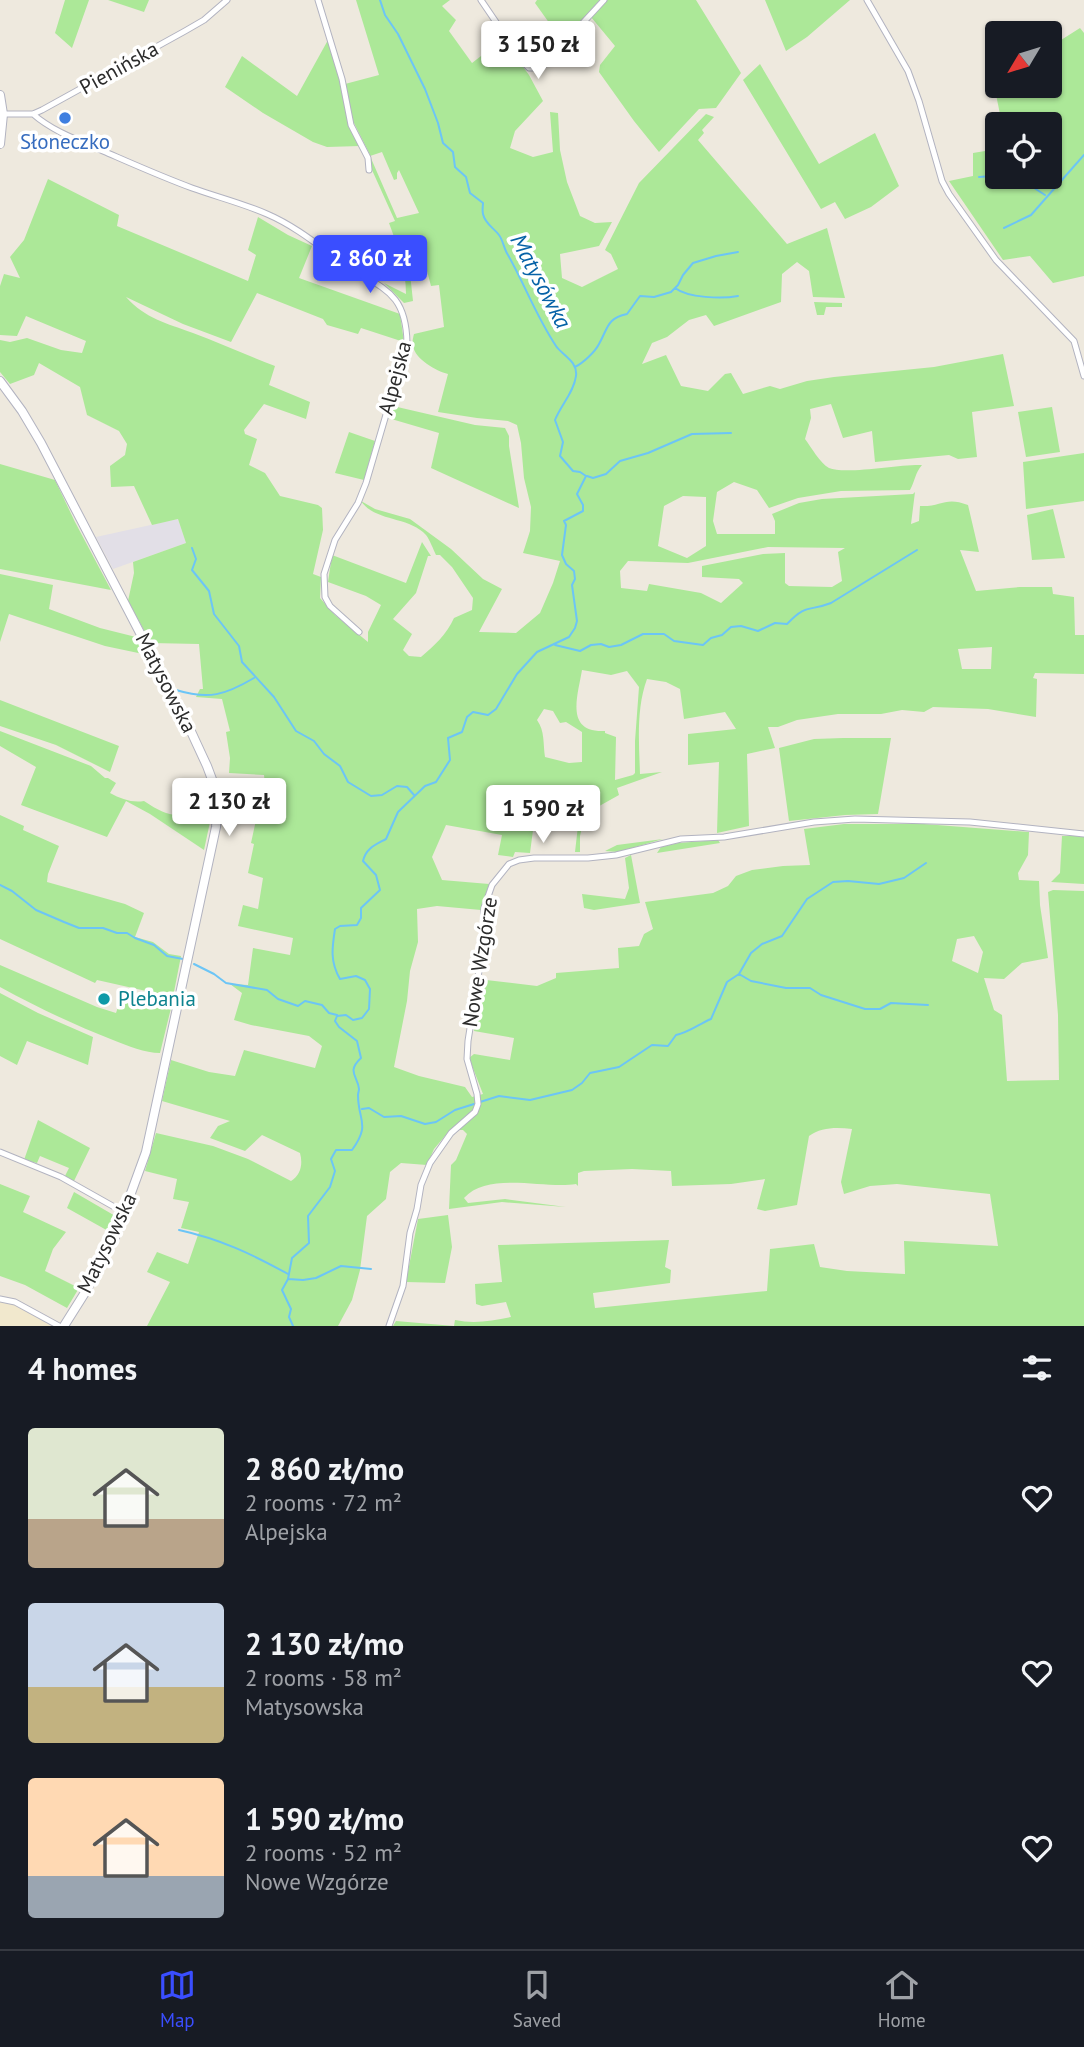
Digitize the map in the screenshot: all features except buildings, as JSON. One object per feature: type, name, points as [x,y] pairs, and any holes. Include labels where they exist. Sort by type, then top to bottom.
[{"type":"street","name":"Pienińska","points":[[3,114],[33,114],[186,31],[227,0]]},
{"type":"street","points":[[318,0],[342,79],[351,125],[368,159],[369,170]]},
{"type":"street","points":[[481,0],[529,68],[544,65],[604,0]]},
{"type":"street","points":[[867,0],[908,71],[942,181],[949,194],[996,260],[1074,341],[1084,376]]},
{"type":"street","points":[[0,95],[3,114],[0,144]]},
{"type":"street","name":"Alpejska","points":[[33,114],[75,139],[171,180],[249,206],[294,227],[389,292],[401,306],[407,326],[407,343],[366,483],[358,503],[335,540],[324,574],[325,597],[330,606],[359,632]]},
{"type":"street","name":"Matysowska","points":[[0,381],[41,443],[188,725],[213,778],[219,798],[216,827],[148,1146],[125,1213],[103,1261],[61,1326]]},
{"type":"street","name":"Nowe Wzgórze","points":[[389,1326],[403,1286],[410,1233],[429,1163],[452,1133],[475,1112],[478,1104],[467,1059],[482,952],[484,908],[492,885],[509,864],[534,858],[616,855],[681,839],[724,837],[855,818],[970,822],[1084,834]]},
{"type":"street","points":[[0,1152],[61,1177],[125,1213]]},
{"type":"street","points":[[0,1299],[15,1302],[61,1326]]},
{"type":"shaded area","points":[[178,519],[186,543],[113,569],[96,537]]},
{"type":"shaded area","points":[[0,1301],[14,1304],[55,1326],[0,1326]]},
{"type":"green space","points":[[65,0],[89,0],[72,48],[55,33]]},
{"type":"green space","points":[[108,0],[149,0],[144,12]]},
{"type":"green space","points":[[356,0],[450,0],[442,6],[456,20],[449,31],[472,63],[503,39],[529,75],[543,101],[515,131],[510,148],[533,157],[553,152],[550,112],[558,113],[560,150],[567,182],[580,216],[595,223],[612,222],[599,246],[560,254],[562,278],[582,287],[618,269],[611,254],[605,250],[639,183],[706,114],[714,117],[702,130],[704,133],[698,140],[787,244],[827,228],[845,298],[813,297],[809,271],[797,262],[782,274],[781,302],[714,326],[706,315],[689,320],[667,337],[652,343],[642,364],[666,355],[681,386],[708,391],[725,374],[731,373],[743,394],[770,386],[780,389],[807,381],[934,367],[1003,354],[1014,406],[972,412],[977,457],[958,459],[949,455],[875,462],[872,431],[843,438],[831,404],[810,409],[811,418],[805,439],[826,466],[847,470],[922,465],[910,490],[841,491],[798,498],[769,508],[757,490],[734,482],[717,492],[713,521],[717,534],[775,534],[772,514],[799,503],[822,499],[915,492],[911,524],[919,521],[920,506],[960,502],[968,505],[979,552],[960,550],[976,591],[1052,587],[1053,594],[1074,597],[1075,635],[1084,635],[1084,674],[1035,673],[1033,678],[1037,679],[1036,717],[988,709],[933,707],[924,712],[902,710],[881,714],[838,714],[768,727],[775,748],[747,754],[749,826],[717,833],[719,762],[688,765],[688,734],[736,729],[725,712],[684,719],[680,689],[666,682],[647,679],[640,714],[640,774],[662,772],[617,788],[619,795],[585,814],[580,852],[575,852],[582,791],[538,792],[530,853],[515,852],[513,857],[498,855],[502,835],[446,825],[432,857],[442,880],[489,884],[481,910],[437,906],[417,909],[418,942],[410,971],[394,1067],[465,1087],[472,1097],[483,1094],[469,1058],[474,1054],[510,1060],[514,1038],[474,1031],[482,982],[486,980],[537,986],[556,978],[556,973],[619,968],[618,948],[639,946],[644,934],[653,929],[645,902],[713,893],[728,886],[736,876],[752,870],[810,865],[804,829],[844,824],[924,824],[1029,832],[1028,855],[1018,873],[1019,880],[1039,881],[1048,958],[1022,963],[1004,979],[984,978],[994,1010],[1002,1015],[1007,1081],[1059,1080],[1058,1015],[1048,892],[1084,891],[1084,1326],[454,1326],[455,1320],[483,1322],[511,1317],[506,1302],[482,1306],[476,1304],[475,1284],[502,1282],[498,1245],[669,1240],[665,1267],[671,1270],[670,1283],[593,1293],[595,1308],[767,1291],[770,1249],[814,1244],[820,1267],[905,1274],[904,1241],[998,1246],[990,1194],[897,1184],[870,1186],[844,1194],[841,1182],[852,1129],[835,1128],[824,1129],[809,1136],[797,1205],[765,1211],[757,1209],[765,1179],[731,1184],[672,1186],[671,1171],[632,1169],[584,1171],[578,1173],[578,1186],[517,1183],[487,1185],[464,1198],[468,1203],[505,1199],[566,1207],[502,1202],[449,1209],[451,1165],[456,1160],[467,1134],[463,1130],[450,1130],[434,1149],[427,1165],[401,1163],[390,1172],[386,1199],[367,1216],[360,1270],[352,1300],[338,1326],[147,1326],[170,1282],[147,1272],[157,1252],[188,1264],[199,1232],[181,1228],[189,1202],[173,1199],[177,1179],[145,1171],[156,1133],[213,1146],[248,1159],[291,1181],[297,1176],[301,1165],[300,1153],[262,1135],[245,1151],[210,1138],[218,1126],[230,1121],[162,1101],[171,1060],[209,1072],[235,1076],[244,1050],[315,1068],[322,1046],[309,1036],[234,1020],[242,993],[230,984],[248,985],[253,948],[290,955],[293,938],[238,926],[243,905],[258,909],[263,878],[248,873],[259,806],[266,795],[264,775],[229,773],[226,732],[230,731],[222,699],[196,697],[200,689],[203,689],[199,644],[151,643],[128,601],[134,573],[133,562],[186,543],[178,519],[152,525],[134,486],[111,487],[110,466],[125,455],[127,444],[119,431],[87,415],[80,387],[39,363],[34,375],[10,384],[0,372],[0,340],[10,342],[27,338],[61,350],[82,353],[86,341],[26,316],[17,336],[0,335],[0,286],[4,274],[20,278],[10,257],[24,240],[48,179],[119,215],[117,226],[248,281],[256,255],[248,250],[258,217],[312,246],[299,278],[400,314],[404,342],[361,328],[358,334],[327,325],[323,319],[257,293],[231,342],[183,324],[126,297],[157,320],[275,366],[269,385],[310,402],[306,419],[264,404],[244,430],[245,434],[257,439],[249,465],[265,473],[280,496],[322,508],[323,530],[313,574],[321,577],[320,598],[335,615],[368,642],[368,632],[381,605],[366,596],[328,582],[332,555],[406,583],[422,542],[431,556],[428,556],[416,593],[393,619],[412,634],[403,650],[409,656],[421,657],[444,634],[454,618],[472,610],[473,598],[452,567],[440,555],[436,555],[426,535],[411,525],[367,508],[361,501],[375,509],[410,519],[451,549],[483,579],[502,589],[479,632],[516,633],[540,613],[560,561],[523,553],[530,531],[531,507],[517,425],[508,421],[438,412],[448,374],[422,360],[413,344],[414,334],[444,327],[439,285],[431,286],[422,252],[408,255],[413,301],[404,303],[384,283],[406,294],[403,267],[389,223],[395,221],[372,170],[370,156],[352,119],[345,84],[379,75]],"holes":[[[382,152],[394,180],[397,179],[399,170],[419,213],[397,218],[370,156]],[[683,496],[706,497],[706,546],[687,558],[658,546],[664,506]],[[768,547],[845,548],[838,552],[842,581],[832,587],[789,586],[785,583],[785,553],[763,554],[702,566],[702,577],[739,579],[743,583],[721,603],[701,593],[649,584],[647,591],[621,588],[620,571],[628,561],[688,563]],[[992,647],[991,669],[962,669],[958,649]],[[582,670],[611,675],[627,671],[639,687],[633,775],[615,780],[616,737],[605,731],[592,730],[584,726],[579,719],[577,701]],[[544,709],[553,711],[560,723],[566,722],[582,732],[582,762],[569,763],[545,757],[543,733],[537,720]],[[974,936],[983,952],[978,973],[952,961],[957,939]]]},
{"type":"green space","points":[[537,0],[600,0],[562,41],[535,3]]},
{"type":"green space","points":[[607,0],[696,0],[741,73],[716,108],[699,109],[659,152],[599,72],[600,65],[615,46],[591,17]]},
{"type":"green space","points":[[765,0],[850,0],[807,37],[786,51]]},
{"type":"green space","points":[[1080,28],[1084,33],[1084,276],[1053,283],[1030,256],[1003,260],[949,181],[973,176],[973,153],[985,151],[985,189],[1062,189],[1062,112],[1000,112],[997,98],[1062,98],[1062,39]]},
{"type":"green space","points":[[328,40],[349,127],[360,146],[327,147],[313,142],[225,87],[242,56],[297,96]]},
{"type":"green space","points":[[760,64],[819,164],[875,133],[899,186],[871,207],[845,219],[835,202],[821,209],[743,80]]},
{"type":"green space","points":[[814,302],[842,303],[842,307],[826,307],[824,315],[817,315]]},
{"type":"green space","points":[[393,406],[475,425],[505,428],[509,436],[519,508],[431,468],[439,433],[388,418]]},
{"type":"green space","points":[[1052,407],[1060,452],[1026,457],[1018,412]]},
{"type":"green space","points":[[349,432],[375,441],[364,480],[335,473]]},
{"type":"green space","points":[[1084,453],[1084,501],[1026,509],[1023,462]]},
{"type":"green space","points":[[0,464],[55,480],[111,590],[0,569]]},
{"type":"green space","points":[[1053,509],[1065,558],[1032,560],[1027,515]]},
{"type":"green space","points":[[0,574],[53,585],[49,609],[100,628],[136,637],[143,654],[105,646],[9,614],[0,642]]},
{"type":"green space","points":[[0,700],[119,746],[110,772],[56,745],[0,726]]},
{"type":"green space","points":[[0,731],[91,766],[116,783],[110,793],[127,800],[144,801],[164,812],[179,815],[187,813],[212,797],[204,850],[126,801],[107,837],[21,805],[36,767],[0,746]]},
{"type":"green space","points":[[891,738],[878,814],[789,821],[779,748],[814,739]]},
{"type":"green space","points":[[0,815],[24,826],[23,830],[59,846],[47,882],[125,904],[144,913],[135,937],[153,942],[169,954],[181,956],[173,997],[97,980],[95,983],[0,939]]},
{"type":"green space","points":[[1062,836],[1084,836],[1084,884],[1051,882],[1060,873]]},
{"type":"green space","points":[[663,839],[618,852],[605,851],[617,845]]},
{"type":"green space","points":[[718,840],[720,843],[657,853],[661,847],[678,843]]},
{"type":"green space","points":[[631,855],[640,903],[594,910],[584,908],[582,894],[625,899],[629,888],[625,858]]},
{"type":"green space","points":[[0,965],[116,1013],[123,992],[164,999],[172,1004],[160,1053],[136,1049],[98,1034],[0,987]]},
{"type":"green space","points":[[0,993],[93,1037],[88,1065],[27,1041],[17,1065],[0,1056]]},
{"type":"green space","points":[[38,1120],[90,1148],[74,1181],[65,1176],[69,1168],[40,1156],[37,1163],[24,1160]]},
{"type":"green space","points":[[0,1184],[30,1196],[23,1212],[66,1232],[53,1249],[45,1271],[79,1288],[67,1308],[25,1285],[0,1276]]},
{"type":"green space","points":[[74,1192],[117,1217],[113,1218],[110,1232],[67,1208]]},
{"type":"green space","points":[[448,1215],[452,1247],[445,1283],[406,1282],[418,1219]]},
{"type":"green space","points":[[396,1321],[454,1326],[393,1326]]},
{"type":"waterway","name":"Matysówka","points":[[293,1326],[289,1317],[291,1309],[282,1290],[288,1279],[292,1258],[309,1243],[308,1216],[330,1187],[335,1171],[331,1159],[336,1150],[352,1150],[362,1128],[359,1089],[354,1071],[361,1058],[357,1041],[335,1021],[337,1016],[346,1015],[353,1020],[362,1018],[369,1009],[370,989],[365,980],[356,976],[340,979],[335,967],[333,942],[335,929],[357,925],[361,918],[361,908],[380,890],[376,875],[363,861],[364,857],[372,847],[386,839],[398,812],[425,786],[436,782],[450,760],[448,738],[462,732],[467,717],[473,712],[488,715],[496,709],[517,674],[537,652],[569,637],[577,621],[572,585],[575,579],[574,571],[566,564],[562,555],[566,525],[564,521],[583,511],[577,494],[586,476],[573,471],[560,456],[563,442],[555,420],[573,388],[575,366],[549,335],[500,237],[484,217],[483,203],[470,193],[466,177],[455,167],[453,152],[443,143],[425,89],[398,34],[385,15],[380,0]]},
{"type":"waterway","points":[[1004,228],[1031,215],[1084,155]]},
{"type":"waterway","points":[[979,177],[985,177]]},
{"type":"waterway","points":[[1036,189],[1045,195]]},
{"type":"waterway","points":[[575,367],[595,350],[609,324],[615,318],[627,314],[640,296],[654,297],[671,292],[693,263],[738,252]]},
{"type":"waterway","points":[[675,288],[705,297],[738,296]]},
{"type":"waterway","points":[[587,476],[593,478],[606,474],[620,461],[648,453],[692,434],[731,433]]},
{"type":"waterway","points":[[192,548],[196,559],[192,570],[209,591],[214,614],[239,646],[242,662],[274,697],[296,731],[314,741],[324,754],[340,766],[348,782],[371,796],[382,795],[397,786],[407,787],[414,795]]},
{"type":"waterway","points":[[555,645],[580,651],[591,645],[621,645],[643,634],[664,634],[674,641],[703,645],[731,627],[741,626],[758,631],[775,623],[787,624],[804,610],[831,603],[917,550]]},
{"type":"waterway","points":[[176,690],[198,695],[216,694],[254,678]]},
{"type":"waterway","points":[[480,1102],[499,1096],[530,1100],[572,1090],[590,1073],[619,1067],[652,1045],[668,1046],[676,1035],[711,1019],[727,982],[739,974],[751,953],[762,944],[782,936],[807,899],[833,882],[879,884],[904,878],[926,863]]},
{"type":"waterway","points":[[0,885],[36,910],[64,922],[79,928],[103,928],[127,933],[154,945],[167,956],[183,959]]},
{"type":"waterway","points":[[194,964],[226,983],[267,990],[278,999],[298,1006],[305,1001],[322,1005],[329,1013],[337,1015]]},
{"type":"waterway","points":[[739,974],[751,981],[786,988],[810,988],[821,995],[865,1009],[880,1009],[891,1003],[928,1005]]},
{"type":"waterway","points":[[362,1109],[369,1108],[384,1117],[401,1116],[425,1124],[436,1122],[455,1110],[474,1104]]},
{"type":"waterway","points":[[179,1230],[235,1248],[288,1274]]},
{"type":"waterway","points":[[288,1279],[316,1278],[341,1266],[371,1269]]},
{"type":"place","name":"Słoneczko","points":[[65,118]]},
{"type":"place","name":"Plebania","points":[[104,999]]}]
